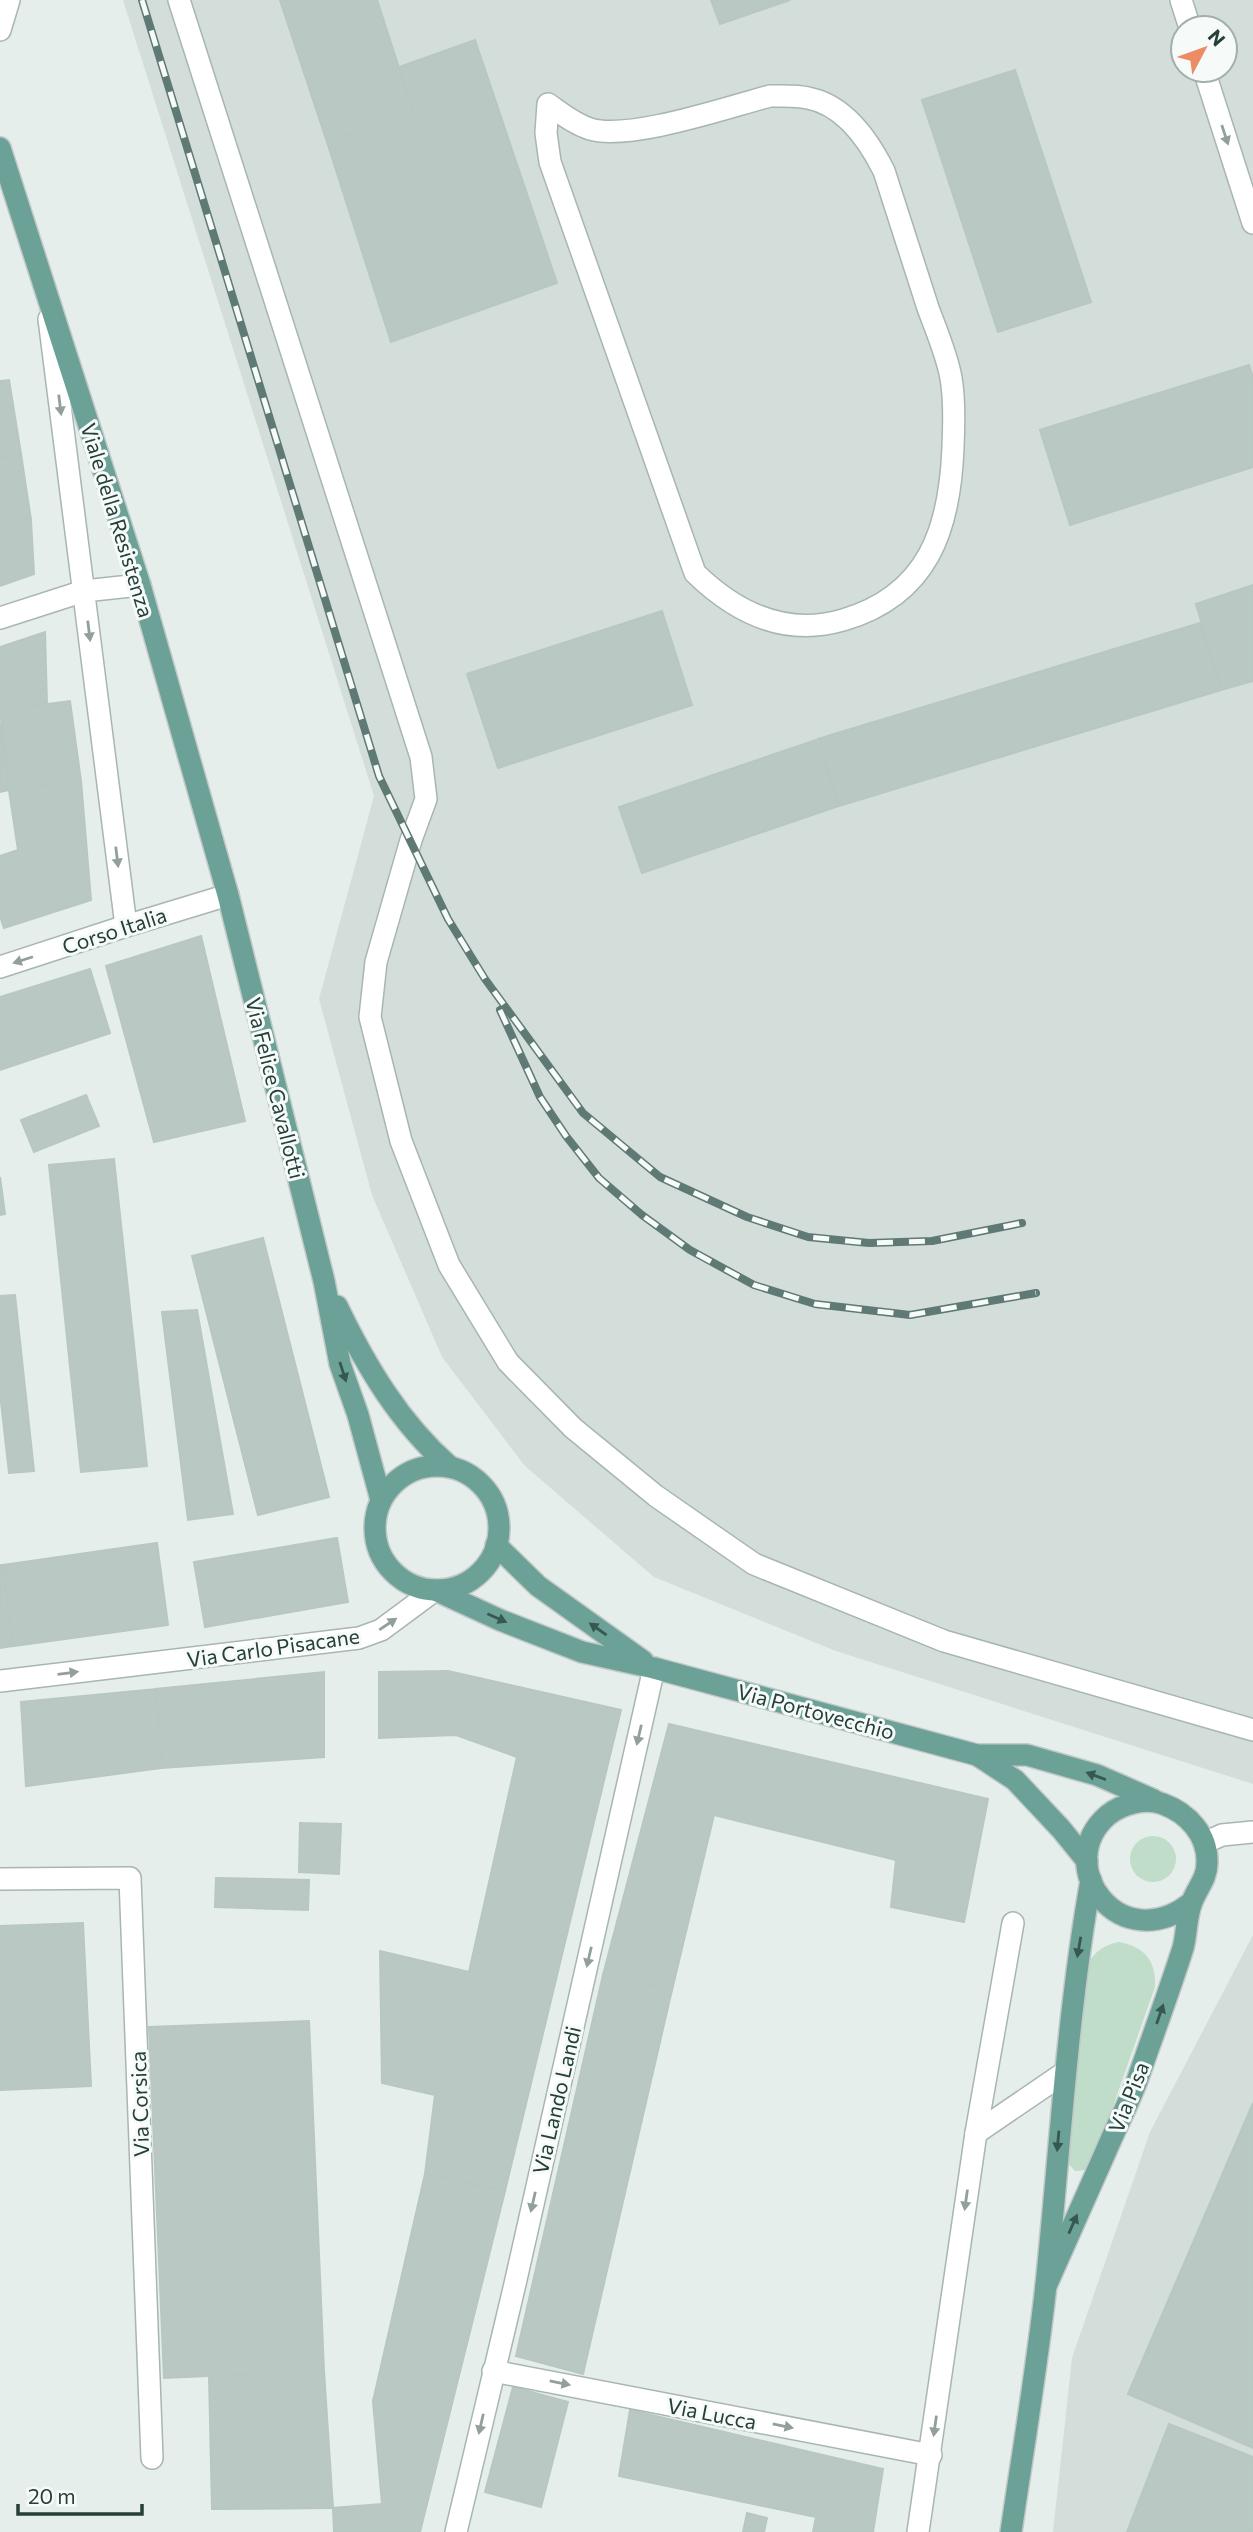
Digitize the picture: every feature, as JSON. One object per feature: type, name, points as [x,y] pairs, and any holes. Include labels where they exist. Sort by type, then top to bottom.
[{"type":"main road","name":"Viale della Resistenza","points":[[0,148],[140,585],[228,895]]},
{"type":"main road","name":"Via Felice Cavallotti","points":[[228,895],[324,1281],[340,1364],[358,1415],[381,1500],[375,1520],[376,1541],[384,1560],[397,1575],[415,1586],[435,1590]]},
{"type":"main road","name":"Via Felice Cavallotti","points":[[324,1281],[361,1356],[422,1442],[449,1466],[468,1474],[484,1487],[494,1505],[499,1525],[496,1545]]},
{"type":"main road","points":[[381,1500],[392,1483],[409,1472],[428,1465],[449,1466]]},
{"type":"main road","points":[[435,1590],[455,1587],[474,1578],[488,1563],[496,1545],[538,1586],[654,1668]]},
{"type":"main road","points":[[435,1590],[500,1620],[582,1652],[654,1668]]},
{"type":"main road","name":"Via Portovecchio","points":[[654,1668],[977,1755],[1027,1755],[1097,1775],[1159,1802]]},
{"type":"main road","name":"Via Portovecchio","points":[[977,1755],[1015,1780],[1061,1829],[1089,1870]]},
{"type":"main road","points":[[1159,1802],[1178,1810],[1194,1824],[1204,1843],[1207,1863],[1203,1884],[1192,1902],[1178,1913],[1162,1919],[1143,1921],[1110,1909],[1098,1896],[1089,1870],[1094,1835],[1109,1815],[1124,1805],[1159,1802]]},
{"type":"main road","name":"Via Pisa","points":[[1011,2532],[1046,2286],[1064,2073],[1089,1870]]},
{"type":"main road","name":"Via Pisa","points":[[1046,2286],[1136,2083],[1184,1946],[1192,1902]]},
{"type":"street","points":[[0,30],[9,0]]},
{"type":"street","points":[[179,0],[421,757],[426,799],[411,840],[376,962],[370,1017],[401,1141],[449,1265],[501,1351],[508,1362],[573,1428],[656,1496],[754,1564],[944,1641],[1253,1730]]},
{"type":"street","points":[[1208,84],[1253,223]]},
{"type":"street","points":[[770,96],[809,97],[828,105],[854,125],[869,142],[884,171],[951,378],[954,424],[952,464],[945,518],[936,543],[914,576],[884,603],[835,623],[783,624],[758,618],[713,591],[695,573],[550,162],[546,133],[548,104],[589,129],[611,132],[635,130],[770,96]]},
{"type":"street","points":[[46,289],[126,926]]},
{"type":"street","points":[[0,618],[84,591],[140,585]]},
{"type":"street","name":"Corso Italia","points":[[0,967],[228,895]]},
{"type":"street","name":"Via Carlo Pisacane","points":[[0,1681],[359,1638],[381,1630],[435,1590]]},
{"type":"street","name":"Via Lando Landi","points":[[456,2532],[515,2284],[654,1668]]},
{"type":"street","points":[[1204,1843],[1222,1835],[1253,1832]]},
{"type":"street","name":"Via Corsica","points":[[0,1879],[130,1878],[152,2458]]},
{"type":"street","points":[[918,2532],[976,2133],[1013,1923]]},
{"type":"street","points":[[976,2133],[1064,2073]]},
{"type":"street","name":"Via Lucca","points":[[493,2371],[931,2455]]},
{"type":"shaded area","points":[[123,0],[1253,0],[1253,1784],[836,1651],[654,1577],[525,1466],[442,1357],[372,1195],[319,999],[374,796]]},
{"type":"shaded area","points":[[1253,1935],[1253,2532],[1053,2532],[1072,2358],[1150,2132]]},
{"type":"green space","points":[[1153,1836],[1169,1843],[1176,1859],[1169,1875],[1153,1882],[1137,1875],[1130,1859],[1137,1843]]},
{"type":"green space","points":[[1119,1942],[1136,1947],[1147,1957],[1153,1970],[1155,1987],[1094,2160],[1086,2169],[1075,2171],[1066,2161],[1087,1964],[1101,1949]]},
{"type":"building","points":[[280,0],[377,0],[414,114],[327,142]]},
{"type":"building","points":[[711,0],[790,0],[720,24]]},
{"type":"building","points":[[475,40],[557,283],[391,342],[327,142],[414,114],[399,67]]},
{"type":"building","points":[[1015,70],[1091,302],[998,332],[922,100]]},
{"type":"building","points":[[1249,365],[1253,378],[1253,467],[1070,525],[1040,430]]},
{"type":"building","points":[[9,380],[21,454],[0,458],[0,381]]},
{"type":"building","points":[[21,454],[31,520],[0,525],[0,458]]},
{"type":"building","points":[[31,520],[34,574],[0,586],[0,525]]},
{"type":"building","points":[[1253,585],[1253,681],[1221,690],[1196,604]]},
{"type":"building","points":[[662,611],[692,705],[498,768],[467,674]]},
{"type":"building","points":[[1200,623],[1221,690],[839,806],[818,739]]},
{"type":"building","points":[[45,632],[47,704],[0,710],[0,647]]},
{"type":"building","points":[[70,701],[81,781],[9,790],[0,710]]},
{"type":"building","points":[[0,723],[9,790],[0,792]]},
{"type":"building","points":[[816,740],[839,806],[642,873],[619,807]]},
{"type":"building","points":[[81,781],[91,900],[4,928],[0,916],[0,856],[18,850],[9,790]]},
{"type":"building","points":[[201,936],[245,1121],[154,1142],[106,966]]},
{"type":"building","points":[[90,969],[110,1033],[0,1070],[0,997]]},
{"type":"building","points":[[86,1095],[99,1126],[34,1152],[21,1120]]},
{"type":"building","points":[[114,1159],[147,1466],[81,1472],[49,1165]]},
{"type":"building","points":[[0,1177],[5,1214],[0,1215]]},
{"type":"building","points":[[263,1238],[329,1497],[258,1515],[192,1256]]},
{"type":"building","points":[[15,1295],[34,1471],[9,1473],[0,1393],[0,1296]]},
{"type":"building","points":[[197,1310],[233,1514],[188,1520],[162,1312]]},
{"type":"building","points":[[337,1538],[348,1602],[205,1627],[194,1562]]},
{"type":"building","points":[[157,1543],[168,1625],[13,1646],[2,1565]]},
{"type":"building","points":[[0,1565],[13,1646],[0,1648]]},
{"type":"building","points":[[448,1671],[621,1710],[505,2191],[425,2174],[435,2095],[382,2083],[380,1951],[469,1972],[517,1757],[456,1735],[379,1738],[379,1672]]},
{"type":"building","points":[[324,1672],[324,1757],[162,1768],[156,1689]]},
{"type":"building","points":[[156,1689],[162,1768],[26,1786],[21,1702]]},
{"type":"building","points":[[669,1724],[988,1799],[964,1922],[891,1907],[896,1860],[714,1815],[672,1990],[603,1975]]},
{"type":"building","points":[[300,1823],[341,1824],[339,1874],[299,1872]]},
{"type":"building","points":[[216,1878],[309,1880],[308,1910],[215,1907]]},
{"type":"building","points":[[83,1923],[91,2086],[0,2090],[0,1926]]},
{"type":"building","points":[[603,1975],[672,1990],[583,2374],[516,2356]]},
{"type":"building","points":[[309,2021],[324,2371],[164,2378],[149,2027]]},
{"type":"building","points":[[1253,2103],[1253,2448],[1128,2394]]},
{"type":"building","points":[[425,2174],[505,2191],[420,2532],[334,2532],[333,2508],[382,2504],[373,2401]]},
{"type":"building","points":[[324,2371],[333,2508],[212,2509],[209,2376]]},
{"type":"building","points":[[513,2387],[568,2402],[541,2507],[485,2492]]},
{"type":"building","points":[[630,2410],[883,2469],[873,2532],[813,2532],[816,2517],[619,2476]]},
{"type":"building","points":[[1169,2424],[1253,2457],[1253,2532],[1127,2532]]},
{"type":"building","points":[[747,2513],[767,2518],[764,2532],[743,2532]]},
{"type":"railway","points":[[142,0],[379,776],[448,919],[485,979],[583,1113],[660,1177],[747,1217],[808,1237],[869,1243],[932,1241],[1022,1223]]},
{"type":"railway","points":[[500,1010],[540,1097],[599,1178],[642,1215],[690,1250],[754,1285],[815,1304],[910,1315],[1036,1293]]}]
